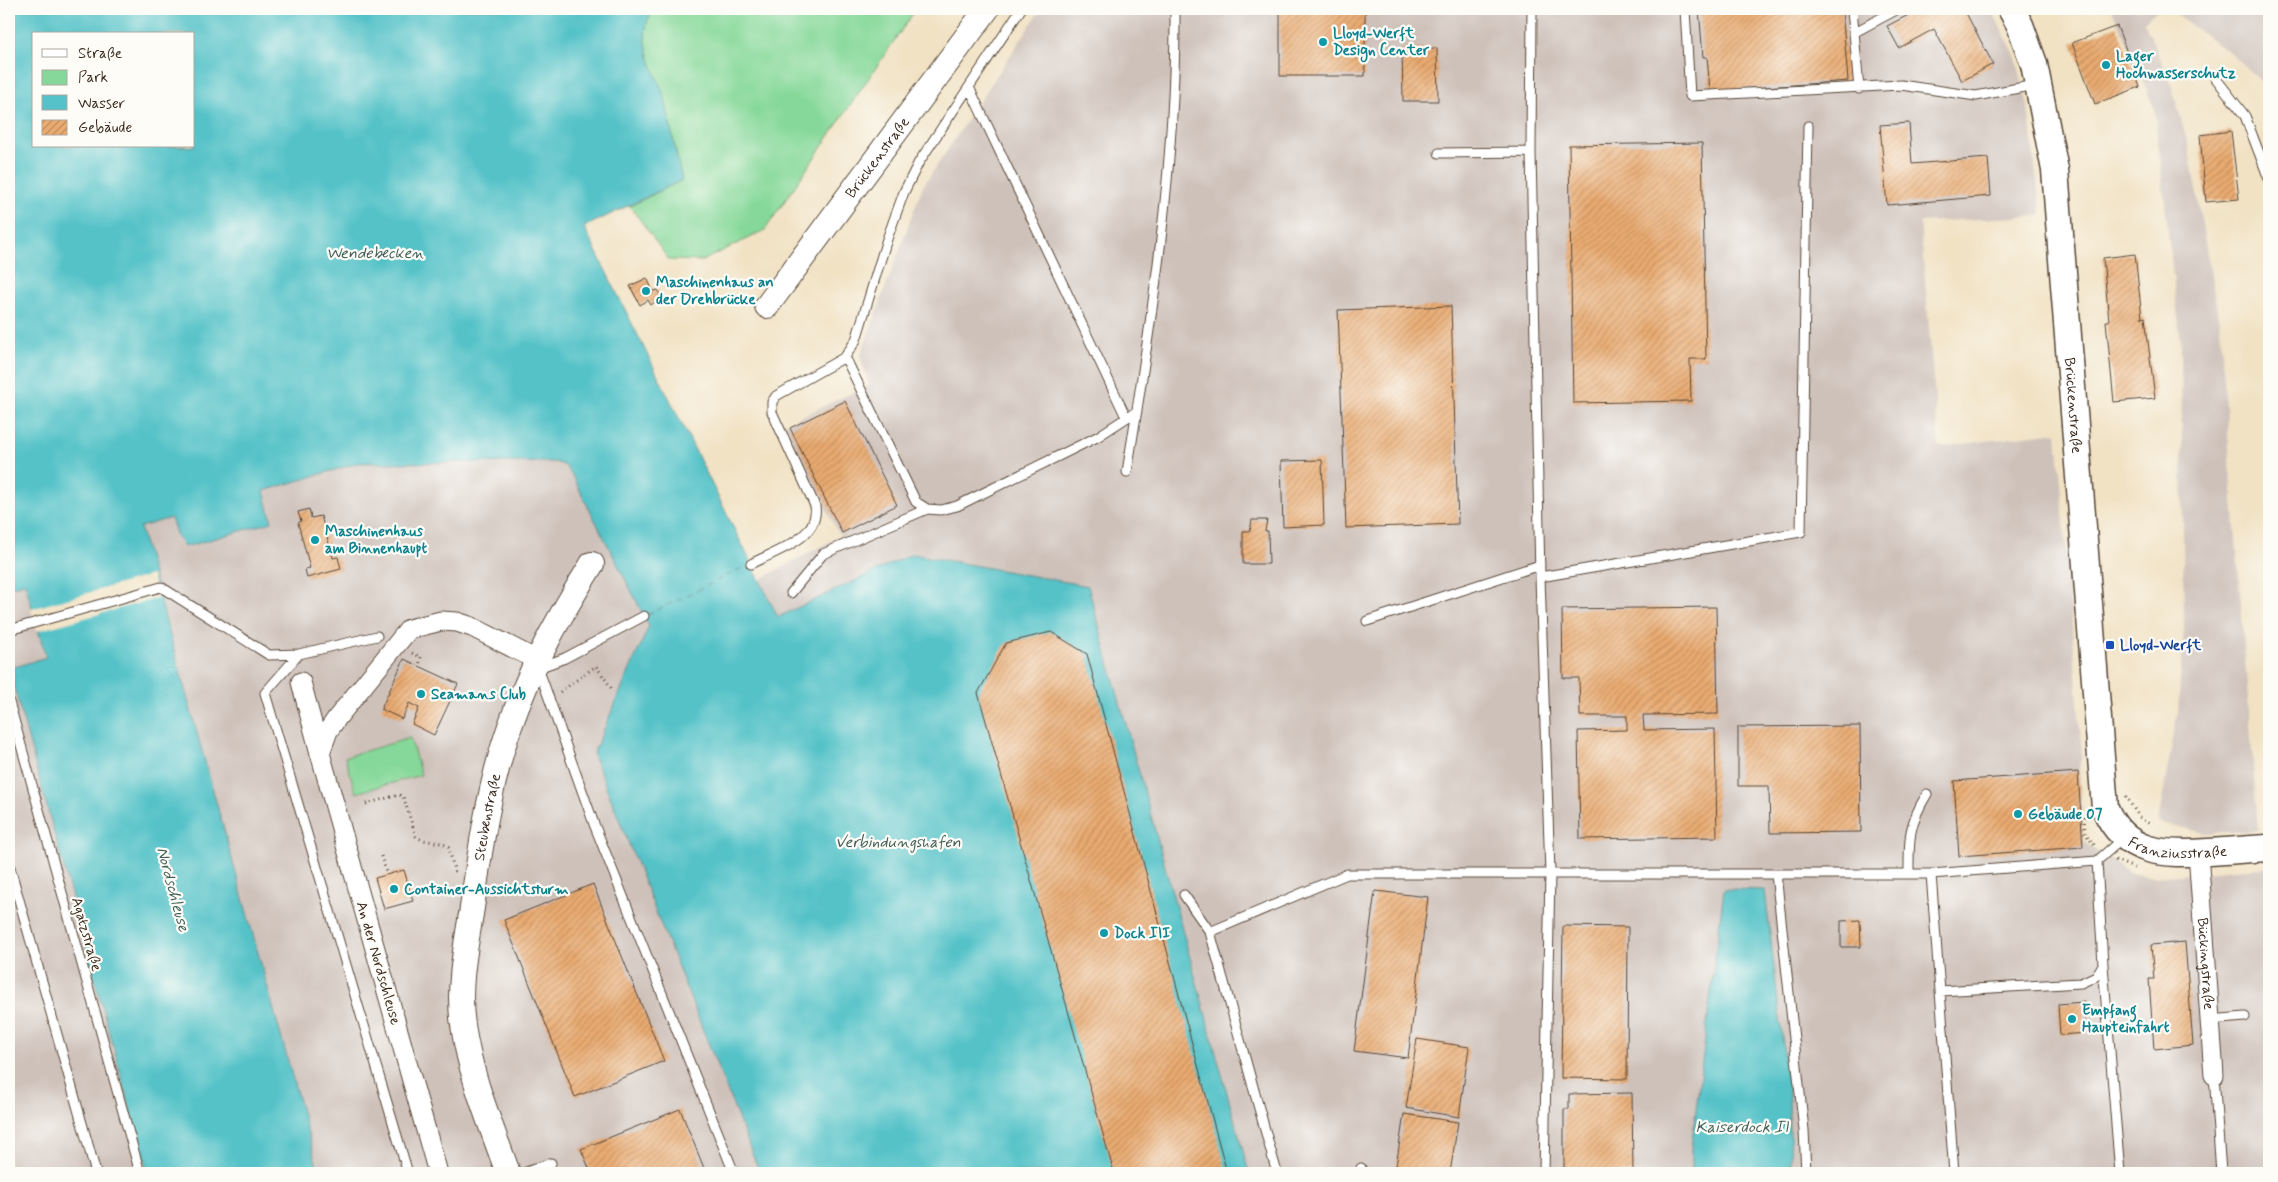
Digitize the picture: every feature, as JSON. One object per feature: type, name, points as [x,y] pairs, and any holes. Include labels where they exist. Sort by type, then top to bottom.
[{"type":"main road","name":"Brückenstraße","points":[[2011,9],[2029,47],[2039,85],[2055,170],[2115,800]]},
{"type":"main road","name":"Franziusstraße","points":[[2115,800],[2113,824],[2124,837],[2143,848],[2157,852],[2198,853],[2269,848]]},
{"type":"street","name":"Brückenstraße","points":[[767,306],[986,9]]},
{"type":"street","name":"Steubenstraße","points":[[508,1173],[468,1056],[462,1022],[462,985],[474,892],[488,807],[509,728],[533,669],[558,618],[592,564]]},
{"type":"street","points":[[320,753],[328,731],[337,718],[409,629],[441,621],[458,622],[472,627],[531,657],[533,669]]},
{"type":"street","name":"An der Nordschleuse","points":[[301,682],[438,1173]]},
{"type":"street","name":"Bückingstraße","points":[[2198,853],[2214,1075]]},
{"type":"lane","points":[[751,564],[804,536],[813,527],[817,516],[815,506],[772,412],[772,402],[776,396],[845,357],[856,340],[904,192],[919,162],[1022,9]]},
{"type":"lane","points":[[1127,472],[1154,307],[1175,71],[1175,9]]},
{"type":"lane","points":[[1532,9],[1531,152],[1540,577],[1550,873],[1544,1173]]},
{"type":"lane","points":[[1685,9],[1690,96],[1859,89],[1901,85],[1976,96],[2039,85]]},
{"type":"lane","points":[[1852,9],[1859,89]]},
{"type":"lane","points":[[1855,32],[1898,9]]},
{"type":"lane","points":[[2214,76],[2245,116],[2269,179]]},
{"type":"lane","points":[[969,87],[1126,417]]},
{"type":"lane","points":[[1540,577],[1801,532],[1808,126]]},
{"type":"lane","points":[[1439,153],[1531,152]]},
{"type":"lane","points":[[845,357],[916,502],[926,509]]},
{"type":"lane","points":[[791,593],[823,554],[926,509],[941,510],[957,506],[1097,437],[1137,411]]},
{"type":"lane","points":[[1367,621],[1540,565]]},
{"type":"lane","points":[[9,630],[161,587],[269,655],[299,654],[377,636]]},
{"type":"lane","points":[[644,616],[565,658],[533,669],[541,676],[594,824],[734,1173]]},
{"type":"lane","points":[[299,654],[265,693],[408,1173]]},
{"type":"lane","name":"Agatzstraße","points":[[9,702],[140,1173]]},
{"type":"lane","points":[[1909,874],[1908,837],[1914,814],[1927,794]]},
{"type":"lane","points":[[1210,932],[1347,874],[1931,874],[2097,861],[2124,837]]},
{"type":"lane","points":[[2097,861],[2103,965],[2120,1173]]},
{"type":"lane","points":[[9,864],[96,1173]]},
{"type":"lane","points":[[1776,874],[1804,1130],[1806,1173]]},
{"type":"lane","points":[[1931,874],[1954,1173]]},
{"type":"lane","points":[[1184,895],[1210,932],[1277,1173]]},
{"type":"lane","points":[[1940,991],[2081,983],[2096,976],[2103,965]]},
{"type":"lane","points":[[2210,1020],[2245,1017]]},
{"type":"lane","points":[[2214,1075],[2221,1173]]},
{"type":"lane","points":[[524,1173],[551,1163]]},
{"type":"path","points":[[549,700],[596,666],[612,689]]},
{"type":"path","points":[[366,804],[398,795],[403,796],[416,836],[420,840],[446,844],[449,848],[458,883]]},
{"type":"path","points":[[2115,800],[2157,828]]},
{"type":"path","points":[[382,856],[387,875]]},
{"type":"shaded area","points":[[1041,9],[1991,9],[2016,57],[2028,106],[2041,216],[1920,222],[1939,447],[2057,432],[2082,754],[2079,771],[2084,842],[2130,873],[2154,877],[2269,867],[2269,1173],[1249,1173],[1088,586],[912,554],[778,618],[759,580],[840,536],[783,425],[869,385],[860,357],[922,188]]},
{"type":"shaded area","points":[[2112,9],[2158,9],[2144,22],[2170,80],[2188,144],[2220,328],[2258,831],[2204,833],[2158,822],[2178,711],[2184,626],[2181,345],[2154,107]]},
{"type":"shaded area","points":[[2168,9],[2269,9],[2269,89],[2228,51]]},
{"type":"shaded area","points":[[554,462],[564,465],[571,473],[649,626],[593,754],[760,1173],[319,1173],[140,527],[171,518],[177,537],[185,547],[272,522],[263,491],[358,463]]},
{"type":"shaded area","points":[[24,583],[46,657],[9,669],[9,587]]},
{"type":"shaded area","points":[[9,669],[148,1173],[9,1173]]},
{"type":"green space","points":[[655,9],[916,9],[765,230],[702,261],[669,260],[630,206],[682,180],[666,104],[646,43],[645,31],[648,20]]},
{"type":"green space","points":[[410,738],[421,775],[356,793],[345,757]]},
{"type":"water","points":[[9,9],[655,9],[648,20],[645,31],[646,43],[666,104],[682,180],[584,227],[778,617],[912,554],[1088,586],[1249,1173],[760,1173],[593,754],[649,626],[571,473],[564,465],[554,462],[358,463],[264,491],[272,522],[185,547],[177,537],[171,518],[140,527],[319,1173],[148,1173],[9,669],[46,657],[25,583],[9,587]]},
{"type":"water","name":"Kaiserdock II","points":[[1724,889],[1765,890],[1789,1096],[1791,1173],[1691,1173],[1691,1149]]},
{"type":"pier","points":[[152,575],[158,598],[37,631],[31,609]]},
{"type":"building","name":"Lloyd-Werft Design Center","points":[[1280,9],[1365,9],[1365,76],[1280,76]]},
{"type":"building","points":[[1699,9],[1842,9],[1848,81],[1710,91],[1707,57],[1703,57]]},
{"type":"building","points":[[1920,9],[1968,9],[1969,11],[1966,13],[1993,64],[1962,81],[1934,29],[1899,48],[1887,26]]},
{"type":"building","name":"Lager Hochwasserschutz","points":[[2117,26],[2140,87],[2095,104],[2072,43]]},
{"type":"building","points":[[1437,48],[1438,101],[1403,101],[1402,49]]},
{"type":"building","points":[[1909,123],[1912,164],[1988,158],[1991,196],[1887,205],[1880,125]]},
{"type":"building","points":[[2231,131],[2239,199],[2206,202],[2200,135]]},
{"type":"building","points":[[1702,143],[1706,359],[1690,359],[1691,401],[1573,403],[1569,145]]},
{"type":"building","points":[[2135,254],[2142,318],[2145,317],[2155,398],[2114,402],[2106,321],[2109,321],[2103,258]]},
{"type":"building","name":"Maschinenhaus an der Drehbrücke","points":[[647,278],[653,291],[658,290],[661,297],[651,305],[648,300],[640,305],[630,286]]},
{"type":"building","points":[[1451,306],[1458,524],[1346,528],[1338,310]]},
{"type":"building","points":[[845,401],[897,505],[842,533],[790,428]]},
{"type":"building","points":[[1322,460],[1324,525],[1283,527],[1281,461]]},
{"type":"building","name":"Maschinenhaus am Binnenhaupt","points":[[309,509],[311,518],[321,516],[333,558],[338,557],[341,569],[307,578],[305,569],[310,568],[298,523],[301,521],[298,512]]},
{"type":"building","points":[[1252,520],[1267,520],[1265,531],[1268,531],[1269,564],[1243,564],[1243,531],[1250,531]]},
{"type":"building","points":[[1716,607],[1718,714],[1643,715],[1644,730],[1715,729],[1717,837],[1580,839],[1578,731],[1627,730],[1627,716],[1580,716],[1579,678],[1563,678],[1562,609]]},
{"type":"building","name":"Dock III","points":[[1051,632],[1087,654],[1227,1173],[1114,1173],[978,693],[1006,643]]},
{"type":"building","name":"Seamans Club","points":[[404,659],[458,684],[434,735],[412,724],[419,708],[409,703],[402,719],[381,709]]},
{"type":"building","points":[[1860,726],[1861,832],[1770,833],[1769,786],[1738,786],[1738,727]]},
{"type":"building","name":"Gebäude 07","points":[[2078,772],[2083,847],[1959,856],[1954,781]]},
{"type":"building","name":"Container-Aussichtsturm","points":[[404,870],[413,901],[384,909],[375,878]]},
{"type":"building","points":[[593,884],[664,1061],[575,1097],[504,920]]},
{"type":"building","points":[[1375,891],[1428,897],[1408,1058],[1354,1051]]},
{"type":"building","points":[[1860,920],[1861,947],[1841,947],[1841,921]]},
{"type":"building","points":[[1563,926],[1628,927],[1627,1079],[1561,1078]]},
{"type":"building","points":[[2185,942],[2193,1045],[2154,1049],[2149,979],[2154,979],[2151,945]]},
{"type":"building","name":"Empfang Haupteinfahrt","points":[[2084,1002],[2086,1033],[2060,1035],[2058,1004]]},
{"type":"building","points":[[1417,1039],[1469,1047],[1459,1117],[1406,1108]]},
{"type":"building","points":[[1632,1093],[1633,1173],[1564,1173],[1564,1109],[1569,1109],[1569,1094]]},
{"type":"building","points":[[680,1109],[706,1173],[591,1173],[581,1149]]},
{"type":"building","points":[[1404,1114],[1458,1122],[1450,1173],[1395,1173]]},
{"type":"ferry route","points":[[647,615],[747,566]]},
{"type":"place","name":"Lloyd-Werft Design Center","points":[[1323,42]]},
{"type":"place","name":"Lager Hochwasserschutz","points":[[2106,65]]},
{"type":"place","name":"Maschinenhaus an der Drehbrücke","points":[[646,291]]},
{"type":"place","name":"Maschinenhaus am Binnenhaupt","points":[[315,540]]},
{"type":"place","name":"Lloyd-Werft","points":[[2110,645]]},
{"type":"place","name":"Seamans Club","points":[[421,694]]},
{"type":"place","name":"Gebäude 07","points":[[2018,814]]},
{"type":"place","name":"Container-Aussichtsturm","points":[[394,889]]},
{"type":"place","name":"Dock III","points":[[1104,933]]},
{"type":"place","name":"Empfang Haupteinfahrt","points":[[2072,1019]]},
{"type":"water label","name":"Wendebecken","points":[[375,252]]},
{"type":"water label","name":"Verbindungshafen","points":[[898,841]]},
{"type":"water label","name":"Nordschleuse","points":[[174,889]]}]
